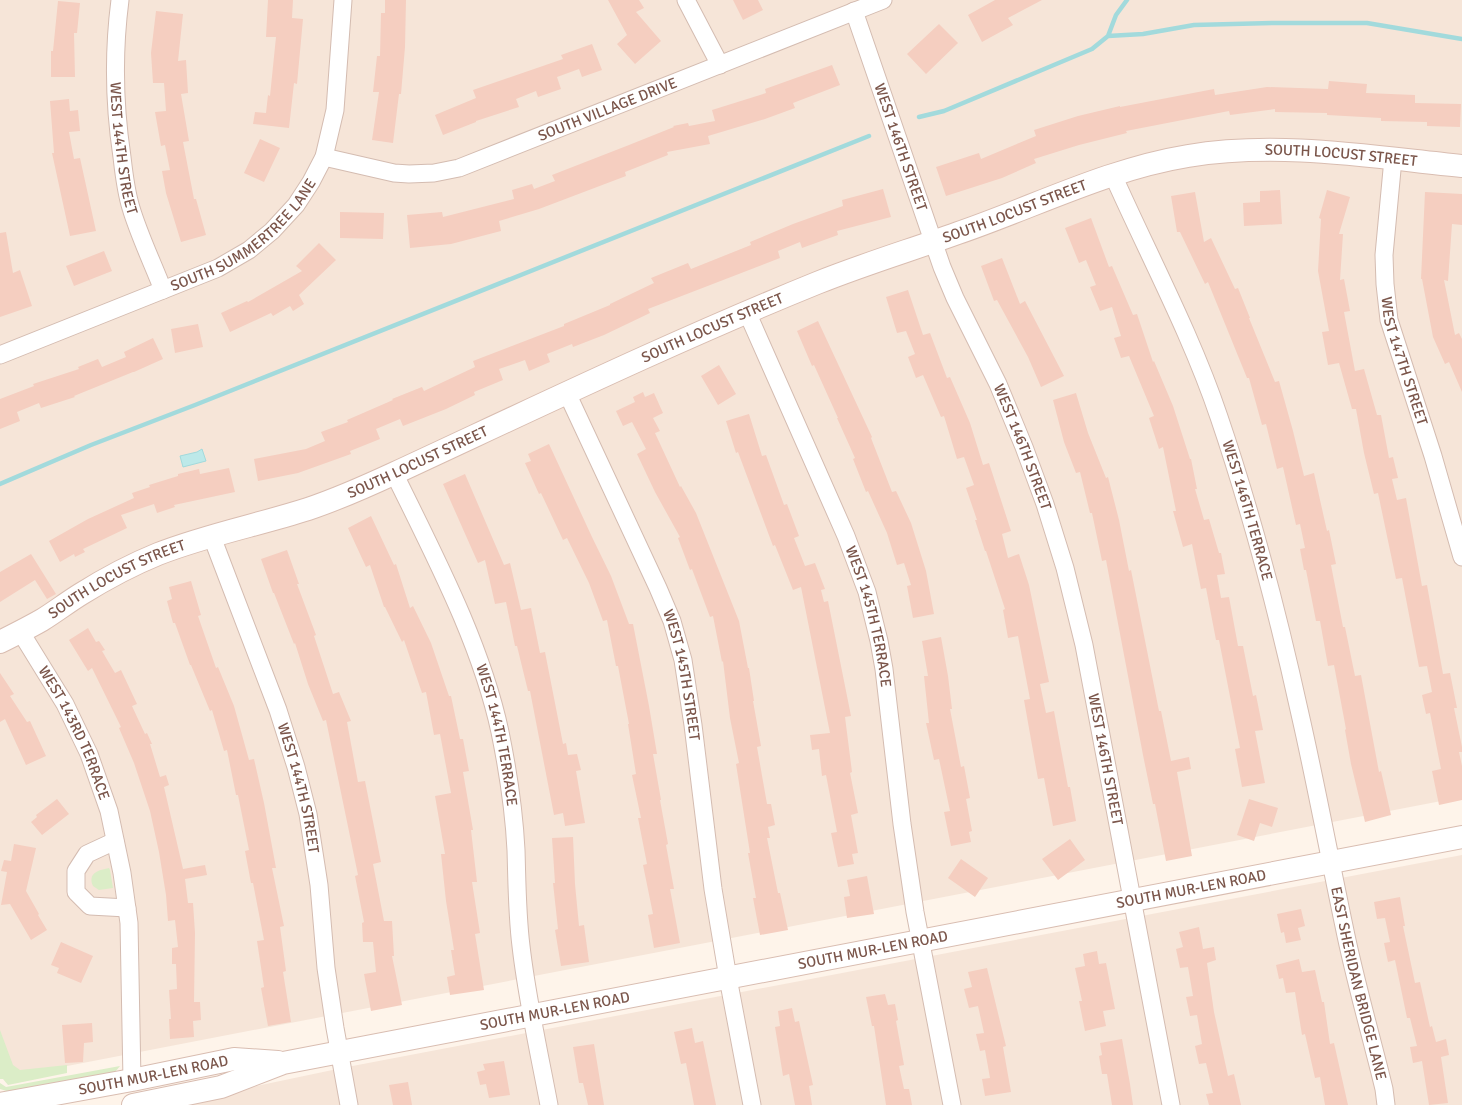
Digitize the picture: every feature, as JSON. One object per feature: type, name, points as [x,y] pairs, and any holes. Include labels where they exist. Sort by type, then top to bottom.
[{"type":"main road","name":"SOUTH LOCUST STREET","points":[[0,642],[41,620],[123,570],[158,554],[310,508],[361,488],[747,312],[823,281],[1024,209],[1113,175],[1190,155],[1227,151],[1277,150],[1333,153],[1462,166]]},
{"type":"main road","name":"SOUTH MUR-LEN ROAD","points":[[133,1105],[221,1087],[283,1063],[532,1014],[728,978],[1462,837]]},
{"type":"main road","name":"SOUTH MUR-LEN ROAD","points":[[0,1104],[132,1080],[234,1059],[283,1063]]},
{"type":"street","name":"WEST 144TH STREET","points":[[120,0],[116,26],[114,75],[117,123],[126,192],[131,209],[163,290]]},
{"type":"street","name":"SOUTH SUMMERTREE LANE","points":[[0,355],[218,268],[248,250],[272,231],[296,205],[311,182],[324,157],[335,110],[343,0]]},
{"type":"street","points":[[686,0],[720,65]]},
{"type":"street","name":"SOUTH VILLAGE DRIVE","points":[[324,157],[394,173],[434,173],[459,168],[883,0]]},
{"type":"street","name":"WEST 146TH STREET","points":[[854,11],[933,242],[955,298],[998,384],[1024,446],[1045,504],[1063,561],[1084,645],[1171,1105]]},
{"type":"street","name":"WEST 147TH STREET","points":[[1393,159],[1384,255],[1385,284],[1389,320],[1433,456],[1462,558]]},
{"type":"street","name":"WEST 146TH TERRACE","points":[[1113,175],[1203,374],[1219,415],[1240,481],[1273,602],[1300,714],[1331,862]]},
{"type":"street","name":"WEST 145TH TERRACE","points":[[747,312],[846,536],[867,592],[884,669],[902,824],[915,912],[952,1105]]},
{"type":"street","name":"WEST 145TH STREET","points":[[568,393],[658,588],[672,621],[683,660],[693,725],[713,890],[752,1105]]},
{"type":"street","name":"WEST 144TH TERRACE","points":[[394,473],[424,533],[465,624],[488,688],[500,731],[513,812],[520,945],[549,1105]]},
{"type":"street","name":"WEST 144TH STREET","points":[[212,537],[278,710],[296,767],[308,814],[319,885],[326,968],[349,1105]]},
{"type":"street","name":"WEST 143RD TERRACE","points":[[20,631],[65,704],[89,754],[109,811],[129,923],[132,1080]]},
{"type":"street","points":[[115,841],[88,854],[76,871],[76,892],[90,906],[127,908]]},
{"type":"street","name":"EAST SHERIDAN BRIDGE LANE","points":[[1331,862],[1358,988],[1380,1070],[1386,1105]]},
{"type":"shaded area","points":[[0,0],[1462,0],[1462,797],[0,1079]]},
{"type":"shaded area","points":[[1462,855],[1462,1105],[166,1105],[342,1068]]},
{"type":"green space","points":[[109,868],[113,888],[99,890],[93,886],[93,875],[98,871]]},
{"type":"green space","points":[[0,1030],[13,1065],[20,1070],[67,1065],[67,1073],[8,1085],[3,1079],[0,1079]]},
{"type":"green space","points":[[120,1066],[115,1072],[10,1092],[0,1089],[0,1083],[6,1087]]},
{"type":"water","points":[[202,449],[206,461],[183,467],[180,456],[197,452]]},
{"type":"building","points":[[268,0],[293,0],[292,18],[303,19],[297,84],[294,83],[289,128],[253,124],[255,112],[266,113],[268,95],[270,96],[276,37],[266,37]]},
{"type":"building","points":[[385,0],[406,0],[405,47],[401,94],[399,94],[393,143],[372,140],[379,92],[373,92],[377,56],[380,56],[381,13],[385,13]]},
{"type":"building","points":[[608,0],[639,0],[644,8],[636,12],[661,41],[635,64],[617,44],[627,35]]},
{"type":"building","points":[[733,0],[758,0],[763,10],[743,20]]},
{"type":"building","points":[[995,0],[1042,0],[1008,18],[1013,25],[982,42],[968,15]]},
{"type":"building","points":[[58,1],[80,3],[77,33],[74,33],[75,77],[51,77],[51,51],[53,51]]},
{"type":"building","points":[[156,11],[183,14],[178,61],[186,60],[188,93],[181,94],[189,141],[183,142],[194,199],[196,199],[206,235],[181,242],[166,193],[162,171],[170,170],[165,145],[161,146],[155,112],[166,111],[164,83],[153,83],[151,53]]},
{"type":"building","points":[[939,24],[958,43],[926,74],[907,54]]},
{"type":"building","points":[[592,44],[602,70],[582,77],[579,69],[557,77],[561,89],[538,97],[536,91],[516,99],[519,107],[476,121],[443,135],[435,115],[476,98],[473,90],[563,59],[561,55]]},
{"type":"building","points":[[832,65],[840,85],[793,103],[795,108],[765,119],[708,136],[710,144],[667,152],[668,155],[625,172],[626,176],[539,209],[499,221],[501,231],[451,244],[410,248],[407,215],[442,212],[443,217],[514,199],[512,190],[532,184],[534,189],[555,181],[552,175],[674,127],[673,126],[688,123],[689,126],[715,121],[712,110],[766,93],[765,89]]},
{"type":"building","points":[[1329,81],[1367,84],[1366,93],[1415,95],[1415,103],[1461,104],[1460,127],[1427,126],[1427,122],[1381,121],[1381,118],[1327,115],[1327,113],[1275,112],[1275,109],[1230,115],[1229,111],[1126,131],[1127,133],[1079,145],[1034,159],[1036,163],[1002,178],[946,196],[936,167],[979,153],[981,159],[1036,136],[1034,130],[1078,116],[1120,106],[1214,89],[1215,95],[1267,87],[1328,89]]},
{"type":"building","points":[[69,99],[70,111],[78,110],[80,131],[69,132],[74,159],[80,158],[96,231],[70,236],[52,153],[54,153],[50,101]]},
{"type":"building","points":[[260,139],[280,148],[264,182],[244,173]]},
{"type":"building","points":[[883,189],[891,217],[837,231],[838,235],[802,248],[800,242],[778,251],[780,258],[648,309],[650,313],[604,335],[573,347],[572,344],[547,354],[550,362],[529,371],[525,360],[499,369],[503,380],[474,392],[475,395],[446,409],[403,426],[400,419],[376,429],[380,439],[350,451],[351,454],[298,473],[258,481],[254,459],[306,449],[325,441],[321,432],[348,422],[347,420],[422,387],[424,391],[475,367],[473,361],[564,326],[564,324],[610,305],[654,283],[651,278],[688,263],[691,269],[751,245],[750,242],[793,224],[843,206],[842,200]]},
{"type":"building","points":[[1280,190],[1282,224],[1244,226],[1243,203],[1260,202],[1260,191]]},
{"type":"building","points":[[1327,190],[1350,197],[1339,234],[1343,234],[1340,280],[1344,279],[1350,311],[1344,312],[1355,371],[1364,369],[1377,415],[1381,415],[1389,458],[1393,457],[1398,478],[1392,479],[1397,500],[1406,498],[1422,586],[1427,585],[1443,674],[1450,673],[1457,708],[1454,708],[1462,747],[1462,752],[1459,752],[1462,766],[1462,800],[1439,805],[1432,771],[1441,769],[1430,713],[1426,714],[1422,695],[1432,692],[1427,666],[1419,667],[1402,578],[1396,579],[1378,493],[1374,494],[1364,453],[1356,409],[1352,409],[1339,363],[1328,365],[1322,332],[1329,331],[1318,271],[1321,219],[1319,218]]},
{"type":"building","points":[[1195,192],[1204,242],[1211,238],[1235,289],[1238,288],[1275,382],[1279,381],[1304,476],[1314,473],[1336,564],[1331,565],[1343,627],[1345,627],[1355,676],[1361,675],[1379,772],[1381,771],[1391,815],[1365,822],[1351,764],[1334,665],[1328,666],[1320,621],[1316,621],[1306,570],[1304,570],[1300,549],[1305,548],[1300,524],[1296,525],[1283,467],[1277,469],[1266,424],[1262,425],[1249,378],[1247,378],[1208,282],[1205,284],[1180,232],[1177,232],[1171,196]]},
{"type":"building","points":[[1425,192],[1462,194],[1462,225],[1452,224],[1448,281],[1444,280],[1455,335],[1459,333],[1462,339],[1462,392],[1449,362],[1445,364],[1433,337],[1421,279]]},
{"type":"building","points":[[340,212],[384,213],[383,239],[340,238]]},
{"type":"building","points":[[1091,218],[1109,267],[1112,266],[1133,315],[1137,314],[1153,362],[1154,361],[1173,406],[1191,459],[1197,489],[1195,489],[1204,520],[1209,519],[1219,553],[1221,553],[1225,574],[1217,575],[1221,598],[1229,597],[1238,646],[1243,646],[1253,696],[1256,695],[1263,730],[1255,731],[1265,783],[1242,787],[1235,749],[1240,748],[1219,640],[1216,640],[1206,588],[1201,589],[1192,544],[1183,547],[1173,511],[1176,511],[1163,447],[1159,449],[1149,418],[1154,416],[1129,356],[1121,358],[1114,338],[1121,336],[1112,307],[1100,311],[1090,287],[1096,285],[1086,260],[1079,263],[1065,228]]},
{"type":"building","points":[[6,232],[13,273],[20,270],[32,306],[0,317],[0,233]]},
{"type":"building","points":[[319,243],[336,260],[299,295],[304,304],[293,311],[290,306],[273,316],[271,313],[230,332],[221,313],[247,301],[248,302],[302,271],[296,266]]},
{"type":"building","points":[[104,251],[112,271],[74,286],[66,266]]},
{"type":"building","points":[[1002,258],[1020,304],[1025,301],[1064,376],[1041,387],[1028,357],[997,300],[994,301],[981,266]]},
{"type":"building","points":[[908,290],[923,335],[930,333],[947,378],[950,377],[970,423],[983,465],[989,463],[1011,531],[1002,534],[1008,558],[1019,554],[1029,585],[1049,682],[1040,684],[1046,713],[1054,711],[1076,821],[1053,826],[1044,778],[1038,779],[1024,700],[1030,699],[1018,636],[1008,638],[1003,610],[1005,609],[975,520],[977,520],[966,488],[974,485],[964,457],[957,459],[944,416],[941,417],[923,375],[916,378],[908,357],[915,354],[906,331],[897,333],[886,297]]},
{"type":"building","points":[[818,321],[872,437],[871,438],[892,492],[896,491],[911,523],[926,571],[934,614],[913,618],[907,586],[911,585],[904,563],[897,565],[887,533],[868,491],[866,492],[853,459],[855,458],[838,418],[814,365],[812,366],[797,331]]},
{"type":"building","points":[[198,324],[203,347],[175,353],[171,329]]},
{"type":"building","points":[[153,338],[163,359],[74,396],[75,397],[41,408],[39,403],[17,412],[20,421],[0,429],[0,399],[34,386],[33,384],[79,369],[78,367],[98,359],[102,367],[126,357],[124,352]]},
{"type":"building","points":[[719,365],[736,394],[718,405],[701,376]]},
{"type":"building","points":[[643,392],[645,397],[654,393],[663,413],[653,418],[660,431],[655,433],[680,487],[681,486],[696,513],[739,621],[749,668],[761,746],[757,747],[767,804],[771,804],[775,825],[768,827],[770,838],[767,838],[778,893],[780,893],[788,930],[760,935],[753,898],[756,898],[748,853],[750,853],[736,764],[739,763],[730,718],[723,661],[722,662],[713,616],[710,617],[692,569],[690,570],[678,538],[680,537],[655,492],[637,454],[646,449],[632,422],[623,426],[616,411],[635,402],[633,397]]},
{"type":"building","points":[[1076,393],[1088,433],[1106,478],[1108,477],[1119,520],[1129,571],[1131,570],[1159,711],[1161,711],[1171,761],[1189,757],[1191,769],[1177,772],[1192,856],[1166,861],[1155,804],[1153,804],[1143,755],[1106,560],[1102,561],[1092,513],[1090,513],[1080,472],[1076,473],[1064,442],[1053,400]]},
{"type":"building","points":[[749,414],[762,456],[766,455],[784,505],[787,504],[799,536],[794,538],[805,566],[815,563],[825,589],[821,590],[824,602],[828,601],[851,716],[845,717],[852,772],[850,773],[858,813],[851,815],[858,853],[852,854],[854,864],[838,867],[831,833],[837,832],[826,775],[822,776],[819,749],[812,750],[810,735],[830,733],[801,587],[793,590],[775,545],[773,546],[738,452],[736,453],[726,421]]},
{"type":"building","points":[[549,444],[611,576],[629,624],[633,624],[657,754],[653,754],[674,889],[670,889],[680,943],[654,948],[648,915],[653,914],[643,865],[647,864],[638,818],[641,818],[632,775],[636,774],[629,724],[618,666],[616,666],[607,620],[603,621],[589,583],[567,538],[563,540],[525,463],[531,461],[528,454]]},
{"type":"building","points":[[229,468],[235,492],[174,505],[175,507],[157,513],[154,504],[121,515],[127,528],[83,549],[85,552],[75,557],[74,554],[60,562],[49,541],[88,519],[134,498],[132,493],[150,487],[149,485],[178,476],[178,474],[199,469],[200,474]]},
{"type":"building","points":[[465,474],[504,565],[510,563],[521,610],[531,608],[540,653],[545,652],[563,744],[566,743],[568,755],[577,754],[581,770],[576,771],[585,823],[565,826],[563,813],[554,815],[530,691],[528,691],[517,646],[515,646],[506,602],[495,604],[485,560],[478,563],[443,484]]},
{"type":"building","points":[[371,516],[394,565],[396,564],[410,608],[413,606],[431,643],[449,696],[451,696],[460,739],[463,739],[469,771],[463,772],[473,830],[471,830],[477,882],[472,882],[480,933],[475,934],[484,990],[450,995],[447,977],[455,975],[451,950],[454,950],[446,901],[441,854],[445,854],[435,796],[451,793],[440,734],[434,735],[426,692],[422,693],[404,640],[402,642],[384,607],[370,565],[366,567],[348,528]]},
{"type":"building","points":[[287,550],[299,584],[297,584],[316,635],[314,636],[333,694],[339,692],[351,721],[347,722],[358,782],[365,781],[381,862],[373,864],[384,921],[392,921],[394,956],[392,956],[402,1005],[371,1011],[364,974],[376,972],[373,942],[363,942],[362,923],[364,922],[355,876],[358,875],[326,720],[323,721],[308,684],[295,643],[294,644],[273,593],[261,559]]},
{"type":"building","points":[[31,554],[56,594],[47,599],[35,580],[0,602],[0,572]]},
{"type":"building","points":[[191,581],[201,615],[198,616],[216,668],[218,667],[234,706],[249,760],[254,759],[264,803],[276,868],[272,868],[284,926],[280,927],[286,971],[283,972],[291,1022],[268,1026],[261,988],[264,987],[257,941],[264,940],[245,851],[249,850],[238,795],[236,795],[227,750],[224,751],[212,710],[210,711],[190,665],[175,623],[173,623],[167,601],[172,599],[169,587]]},
{"type":"building","points":[[88,628],[96,642],[99,641],[105,650],[102,651],[115,673],[121,670],[137,704],[132,706],[145,734],[147,733],[152,744],[150,744],[160,777],[166,775],[169,785],[164,787],[183,869],[205,865],[207,875],[185,879],[188,903],[193,903],[195,933],[194,1002],[200,1002],[201,1020],[193,1021],[194,1037],[170,1039],[169,1019],[171,1019],[169,990],[177,989],[176,964],[172,964],[172,948],[178,947],[175,920],[168,921],[166,895],[159,852],[150,811],[134,763],[119,728],[121,727],[92,668],[88,671],[69,640]]},
{"type":"building","points":[[941,637],[948,676],[952,709],[950,709],[961,767],[964,766],[970,798],[966,799],[972,831],[969,832],[971,842],[951,846],[944,812],[950,811],[939,759],[934,760],[926,723],[929,723],[924,676],[928,676],[922,641]]},
{"type":"building","points":[[0,673],[14,694],[10,696],[27,722],[30,721],[46,756],[26,765],[5,719],[0,722]]},
{"type":"building","points":[[57,799],[69,814],[42,835],[31,822],[37,817],[36,815]]},
{"type":"building","points":[[1249,799],[1278,808],[1272,827],[1260,823],[1254,841],[1237,835]]},
{"type":"building","points":[[573,837],[579,926],[584,925],[589,962],[561,966],[555,930],[558,929],[553,883],[555,883],[552,838]]},
{"type":"building","points":[[1070,839],[1085,860],[1058,880],[1042,859]]},
{"type":"building","points":[[14,844],[36,848],[26,891],[47,930],[31,940],[10,904],[1,905],[7,872],[1,871],[4,860],[11,861]]},
{"type":"building","points":[[961,859],[988,878],[975,897],[948,878]]},
{"type":"building","points":[[867,876],[874,914],[847,918],[844,897],[850,896],[847,880]]},
{"type":"building","points":[[1400,897],[1405,926],[1403,926],[1415,983],[1420,982],[1430,1027],[1432,1026],[1436,1042],[1446,1039],[1449,1055],[1441,1057],[1448,1103],[1429,1105],[1422,1061],[1413,1063],[1410,1047],[1417,1046],[1410,1018],[1407,1018],[1395,960],[1388,962],[1384,943],[1390,942],[1385,918],[1377,919],[1374,902]]},
{"type":"building","points":[[1301,909],[1305,926],[1298,928],[1301,940],[1286,943],[1284,932],[1281,933],[1277,914]]},
{"type":"building","points":[[1199,927],[1203,949],[1214,947],[1216,960],[1207,963],[1214,1012],[1228,1076],[1234,1074],[1241,1105],[1209,1105],[1206,1094],[1213,1093],[1206,1063],[1199,1064],[1195,1046],[1202,1044],[1197,1015],[1190,1016],[1186,997],[1193,996],[1188,967],[1180,968],[1176,949],[1183,947],[1179,932]]},
{"type":"building","points":[[61,942],[93,956],[81,983],[57,973],[59,968],[51,965]]},
{"type":"building","points":[[1097,951],[1099,964],[1106,963],[1115,1009],[1103,1011],[1106,1026],[1085,1031],[1079,1001],[1082,1001],[1075,968],[1085,966],[1083,954]]},
{"type":"building","points":[[1299,959],[1302,972],[1315,970],[1322,1002],[1324,1002],[1330,1044],[1334,1043],[1348,1105],[1325,1105],[1320,1077],[1315,1078],[1305,1034],[1302,1035],[1295,992],[1286,993],[1283,978],[1279,979],[1276,965]]},
{"type":"building","points":[[987,968],[1006,1046],[1003,1047],[1011,1092],[985,1096],[982,1079],[990,1078],[985,1050],[980,1051],[976,1034],[984,1033],[978,1006],[969,1008],[964,989],[972,987],[968,972]]},
{"type":"building","points":[[885,994],[888,1005],[895,1004],[898,1020],[896,1021],[904,1065],[899,1066],[904,1089],[909,1089],[912,1105],[886,1105],[874,1026],[872,1026],[866,997]]},
{"type":"building","points":[[792,1008],[795,1022],[799,1021],[813,1085],[809,1086],[812,1105],[795,1105],[789,1074],[783,1076],[775,1027],[780,1026],[778,1011]]},
{"type":"building","points":[[92,1023],[93,1042],[84,1043],[83,1062],[65,1063],[62,1025]]},
{"type":"building","points":[[692,1028],[695,1043],[703,1041],[716,1105],[694,1105],[686,1063],[681,1064],[674,1032]]},
{"type":"building","points":[[1122,1039],[1133,1105],[1112,1105],[1107,1074],[1102,1074],[1099,1056],[1102,1055],[1100,1043]]},
{"type":"building","points":[[594,1044],[604,1105],[588,1105],[583,1083],[579,1083],[573,1047]]},
{"type":"building","points":[[504,1061],[510,1095],[489,1098],[486,1084],[480,1085],[477,1072],[485,1070],[483,1064]]},
{"type":"building","points":[[408,1082],[412,1105],[393,1105],[389,1085]]},
{"type":"waterway","points":[[919,117],[944,111],[1092,49],[1108,36],[1116,15],[1127,0]]},
{"type":"waterway","points":[[1108,36],[1143,34],[1194,25],[1367,23],[1462,39]]},
{"type":"waterway","points":[[0,484],[91,445],[195,405],[869,136]]}]
